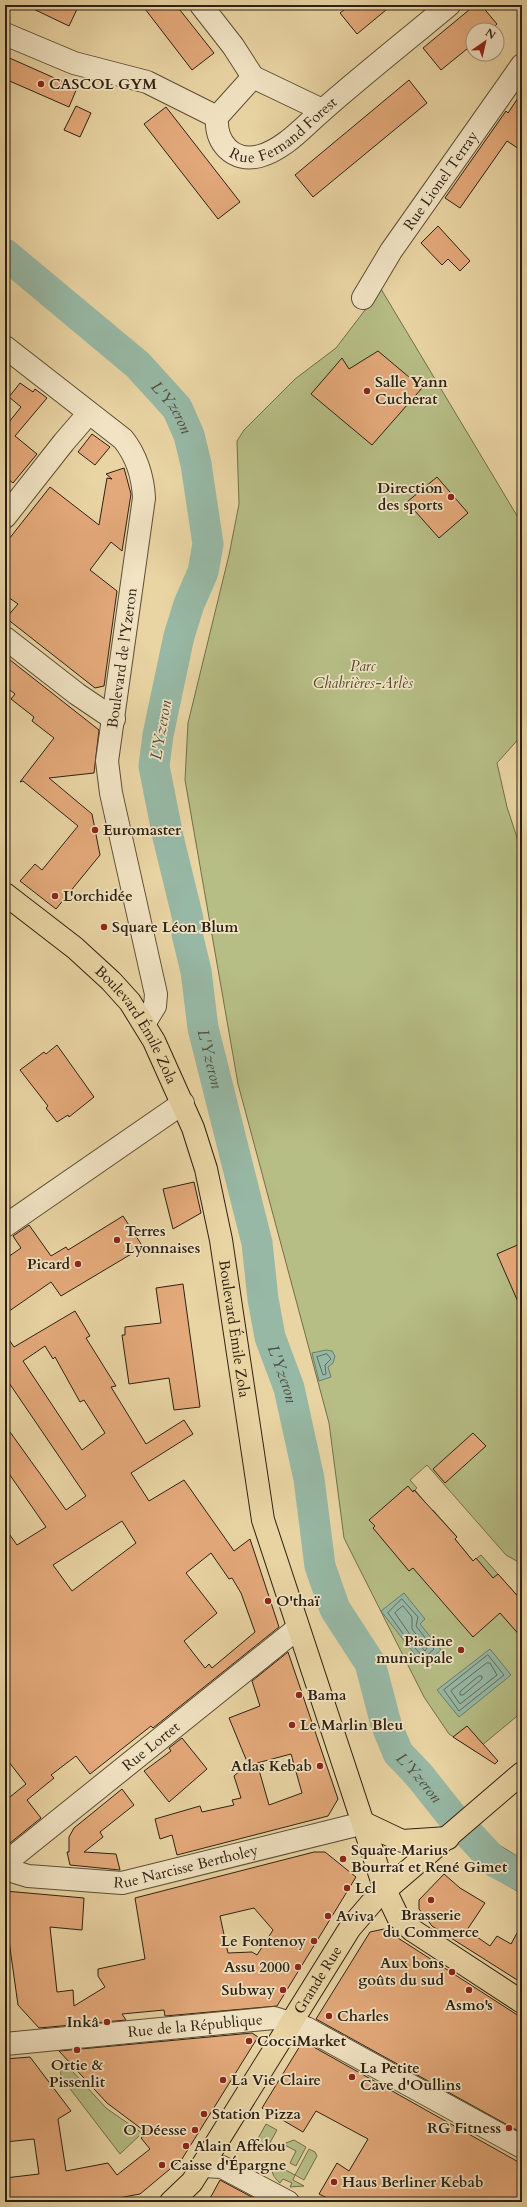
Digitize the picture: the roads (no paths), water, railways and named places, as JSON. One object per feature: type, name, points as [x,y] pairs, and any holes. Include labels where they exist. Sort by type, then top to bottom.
[{"type":"main road","name":"Boulevard Émile Zola","points":[[5,894],[75,948],[112,981],[130,1002],[144,1024],[183,1103],[202,1154],[220,1233],[263,1520],[385,1890],[398,1917],[412,1930],[522,2002]]},
{"type":"main road","name":"Grande Rue","points":[[172,2202],[192,2182],[350,1928],[385,1890],[522,1774]]},
{"type":"main road","points":[[364,1823],[388,1836],[408,1841],[448,1838]]},
{"type":"street","points":[[201,5],[233,46],[253,77],[322,110]]},
{"type":"street","name":"Rue Fernand Forest","points":[[5,34],[74,63],[147,82],[217,117],[216,130],[224,146],[242,157],[248,157],[260,156],[285,144],[322,110],[449,5]]},
{"type":"street","name":"Rue Lionel Terray","points":[[363,298],[391,251],[522,65]]},
{"type":"street","points":[[217,117],[253,77]]},
{"type":"street","name":"Boulevard de l'Yzeron","points":[[5,347],[123,439],[131,448],[144,486],[144,498],[107,761],[111,793],[156,994],[155,1006],[144,1024]]},
{"type":"street","points":[[5,517],[64,442],[89,413]]},
{"type":"street","points":[[5,638],[77,694],[114,719]]},
{"type":"street","points":[[5,1226],[183,1103]]},
{"type":"street","name":"Rue Lortet","points":[[5,1866],[14,1856],[298,1628]]},
{"type":"street","name":"Rue Narcisse Bertholey","points":[[5,1869],[28,1876],[122,1883],[364,1823]]},
{"type":"street","name":"Rue de la République","points":[[5,2044],[274,2018],[291,2022],[306,2028],[522,2147]]},
{"type":"street","points":[[202,2166],[222,2168],[288,2202]]},
{"type":"water","points":[[326,1350],[332,1351],[335,1356],[333,1363],[328,1367],[331,1377],[319,1381],[312,1353]]},
{"type":"water","points":[[404,1593],[425,1619],[420,1624],[441,1650],[423,1665],[381,1611]]},
{"type":"water","points":[[490,1649],[511,1675],[459,1717],[437,1690]]},
{"type":"water","name":"L'Yzeron","points":[[455,1809],[486,1837],[522,1859],[522,1894],[484,1870],[444,1819]]},
{"type":"waterway","name":"L'Yzeron","points":[[5,254],[138,365],[177,408],[189,435],[196,464],[208,544],[203,572],[189,604],[179,636],[158,735],[154,766],[168,837],[188,919],[187,934],[196,971],[203,1028],[257,1243],[263,1299],[270,1337],[289,1388],[309,1479],[320,1566],[335,1609],[370,1663],[386,1724],[398,1753],[419,1775],[450,1814],[495,1862],[522,1876]]},
{"type":"place","name":"CASCOL GYM","points":[[41,84]]},
{"type":"place","name":"Salle Yann Cucherat","points":[[367,391]]},
{"type":"place","name":"Direction des sports","points":[[451,497]]},
{"type":"place","name":"Euromaster","points":[[95,830]]},
{"type":"place","name":"L'orchidée","points":[[55,896]]},
{"type":"place","name":"Square Léon Blum","points":[[104,927]]},
{"type":"place","name":"Terres Lyonnaises","points":[[117,1240]]},
{"type":"place","name":"Picard","points":[[78,1264]]},
{"type":"place","name":"O'thaï","points":[[268,1601]]},
{"type":"place","name":"Piscine municipale","points":[[461,1650]]},
{"type":"place","name":"Bama","points":[[299,1695]]},
{"type":"place","name":"Le Marlin Bleu","points":[[292,1725]]},
{"type":"place","name":"Atlas Kebab","points":[[320,1766]]},
{"type":"place","name":"Square Marius Bourrat et René Gimet","points":[[343,1859]]},
{"type":"place","name":"Lcl","points":[[347,1888]]},
{"type":"place","name":"Brasserie du Commerce","points":[[431,1900]]},
{"type":"place","name":"Aviva","points":[[328,1916]]},
{"type":"place","name":"Le Fontenoy","points":[[314,1941]]},
{"type":"place","name":"Assu 2000","points":[[298,1967]]},
{"type":"place","name":"Aux bons goûts du sud","points":[[452,1972]]},
{"type":"place","name":"Subway","points":[[283,1990]]},
{"type":"place","name":"Asmo's","points":[[469,1990]]},
{"type":"place","name":"Charles","points":[[329,2016]]},
{"type":"place","name":"Inkâ","points":[[107,2022]]},
{"type":"place","name":"CocciMarket","points":[[249,2041]]},
{"type":"place","name":"Ortie & Pissenlit","points":[[77,2050]]},
{"type":"place","name":"La Petite Cave d'Oullins","points":[[352,2077]]},
{"type":"place","name":"La Vie Claire","points":[[223,2080]]},
{"type":"place","name":"Station Pizza","points":[[204,2114]]},
{"type":"place","name":"RG Fitness","points":[[509,2128]]},
{"type":"place","name":"O Déesse","points":[[195,2130]]},
{"type":"place","name":"Alain Affelou","points":[[186,2146]]},
{"type":"place","name":"Caisse d'Épargne","points":[[162,2165]]},
{"type":"place","name":"Haus Berliner Kebab","points":[[334,2182]]},
{"type":"park label","name":"Parc Chabrières-Arlès","points":[[363,674]]}]
